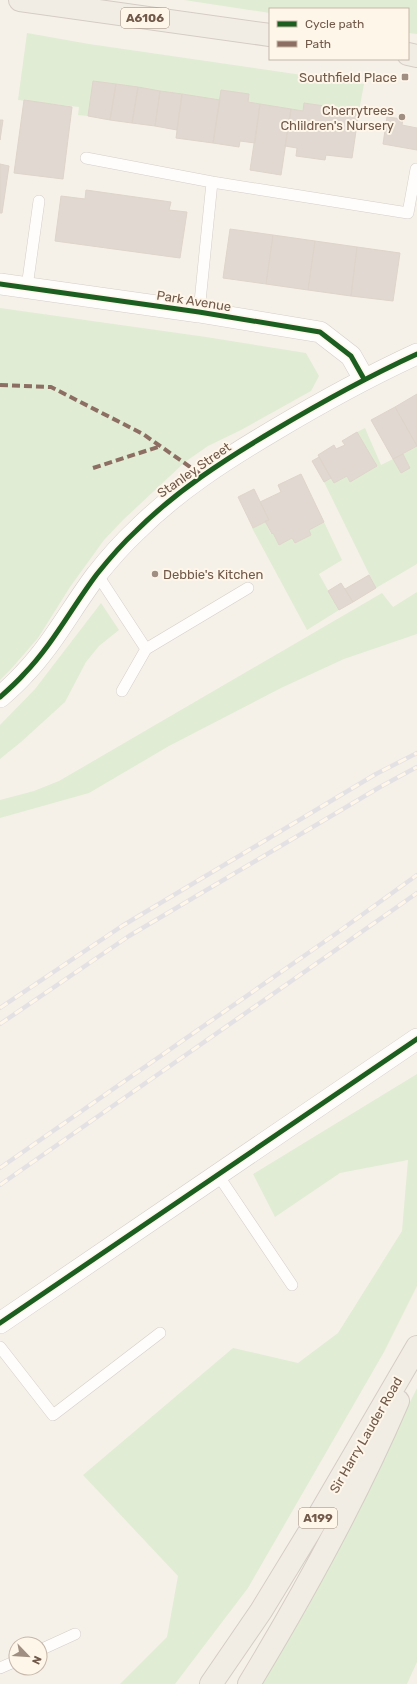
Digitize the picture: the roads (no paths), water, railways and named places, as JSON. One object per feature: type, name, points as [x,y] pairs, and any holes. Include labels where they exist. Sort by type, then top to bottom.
[{"type":"main road","name":"A6106","points":[[20,0],[269,35]]},
{"type":"main road","name":"Sir Harry Lauder Road","points":[[211,1684],[261,1611],[304,1541],[417,1347]]},
{"type":"main road","name":"Sir Harry Lauder Road","points":[[249,1684],[285,1625],[332,1538],[383,1437],[417,1356]]},
{"type":"street","name":"Park Avenue","points":[[0,284],[199,312],[320,332],[351,356],[364,379]]},
{"type":"street","name":"Stanley Street","points":[[0,697],[25,674],[63,624],[97,574],[136,531],[183,490],[253,443],[364,379],[417,354]]},
{"type":"street","points":[[0,1323],[417,1039]]},
{"type":"lane","points":[[86,158],[212,182],[408,213],[416,170]]},
{"type":"lane","points":[[199,312],[212,182]]},
{"type":"lane","points":[[27,287],[39,200]]},
{"type":"lane","points":[[97,574],[146,649]]},
{"type":"lane","points":[[122,691],[146,649],[248,588]]},
{"type":"lane","points":[[218,1175],[292,1285]]},
{"type":"lane","points":[[0,1347],[53,1415],[160,1332]]},
{"type":"lane","points":[[48,1646],[75,1634]]},
{"type":"railway","points":[[0,1008],[122,926],[376,774],[417,753]]},
{"type":"railway","points":[[0,1024],[129,936],[380,787],[417,767]]},
{"type":"railway","points":[[0,1168],[334,935],[417,875]]},
{"type":"railway","points":[[0,1185],[417,893]]},
{"type":"place","name":"Southfield Place","points":[[405,77]]},
{"type":"place","name":"Cherrytrees Chlildren's Nursery","points":[[402,117]]},
{"type":"place","name":"Debbie's Kitchen","points":[[155,574]]}]
